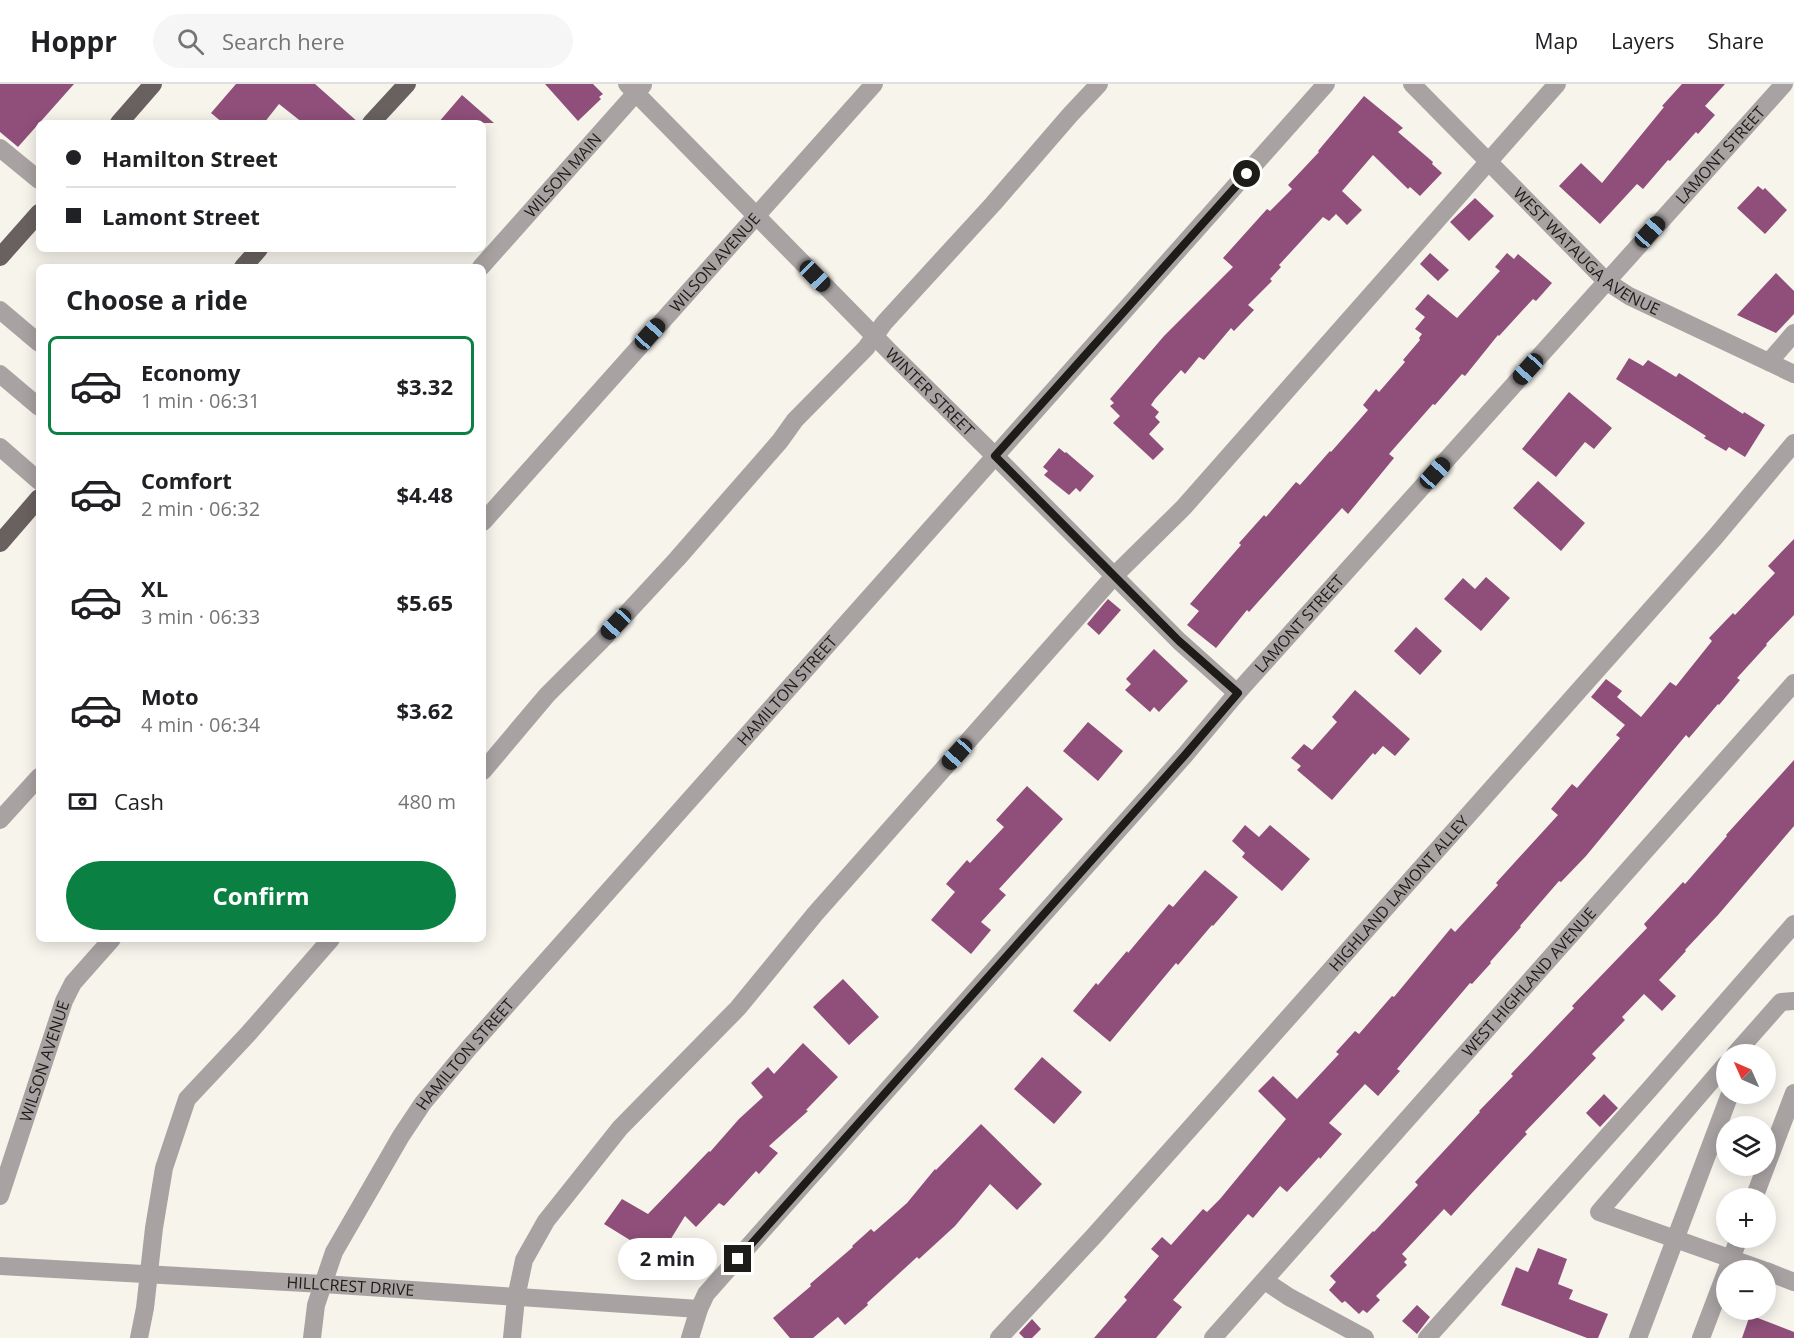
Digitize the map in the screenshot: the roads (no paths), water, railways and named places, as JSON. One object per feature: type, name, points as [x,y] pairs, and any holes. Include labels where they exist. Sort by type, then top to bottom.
[{"type":"main road","points":[[121,120],[153,84]]},
{"type":"main road","points":[[374,120],[407,84]]},
{"type":"main road","points":[[0,257],[36,216]]},
{"type":"main road","points":[[246,264],[256,252]]},
{"type":"main road","points":[[0,543],[36,501]]},
{"type":"street","name":"WILSON AVENUE","points":[[486,519],[874,84]]},
{"type":"street","points":[[486,767],[547,695],[677,559],[780,441],[795,420],[866,348],[884,323],[1099,84]]},
{"type":"street","name":"HAMILTON STREET","points":[[312,1338],[316,1305],[334,1252],[401,1136],[423,1103],[476,1040],[1326,84]]},
{"type":"street","name":"WEST WATAUGA AVENUE","points":[[1412,84],[1606,281],[1629,296],[1794,374]]},
{"type":"street","points":[[512,1338],[516,1298],[524,1260],[546,1221],[620,1128],[738,1008],[815,914],[1115,576],[1184,507],[1557,84]]},
{"type":"street","name":"LAMONT STREET","points":[[690,1338],[706,1294],[1238,693],[1784,84]]},
{"type":"street","name":"WINTER STREET","points":[[636,87],[874,336],[1179,641],[1238,693]]},
{"type":"street","name":"WILSON MAIN","points":[[483,264],[636,87]]},
{"type":"street","points":[[0,148],[36,178]]},
{"type":"street","points":[[0,310],[36,340]]},
{"type":"street","points":[[1769,362],[1794,333]]},
{"type":"street","points":[[0,374],[36,404]]},
{"type":"street","name":"HIGHLAND LAMONT ALLEY","points":[[999,1338],[1201,1117],[1716,536],[1794,443]]},
{"type":"street","points":[[0,447],[36,478]]},
{"type":"street","name":"WEST HIGHLAND AVENUE","points":[[1213,1338],[1794,683]]},
{"type":"street","points":[[0,820],[36,780]]},
{"type":"street","points":[[1427,1338],[1794,924]]},
{"type":"street","name":"WILSON AVENUE","points":[[0,1196],[64,1001],[73,984],[109,942]]},
{"type":"street","points":[[140,1338],[164,1168],[187,1099],[248,1034],[328,942]]},
{"type":"street","points":[[1744,1044],[1781,1002],[1794,1001]]},
{"type":"street","points":[[1716,1077],[1599,1212],[1736,1260]]},
{"type":"street","points":[[1758,1188],[1794,1093]]},
{"type":"street","points":[[1638,1338],[1726,1104]]},
{"type":"street","points":[[1701,1338],[1735,1248]]},
{"type":"street","name":"HILLCREST DRIVE","points":[[0,1266],[323,1284],[699,1309]]},
{"type":"street","points":[[1776,1275],[1794,1282]]},
{"type":"street","points":[[1265,1281],[1289,1297],[1365,1338]]}]
